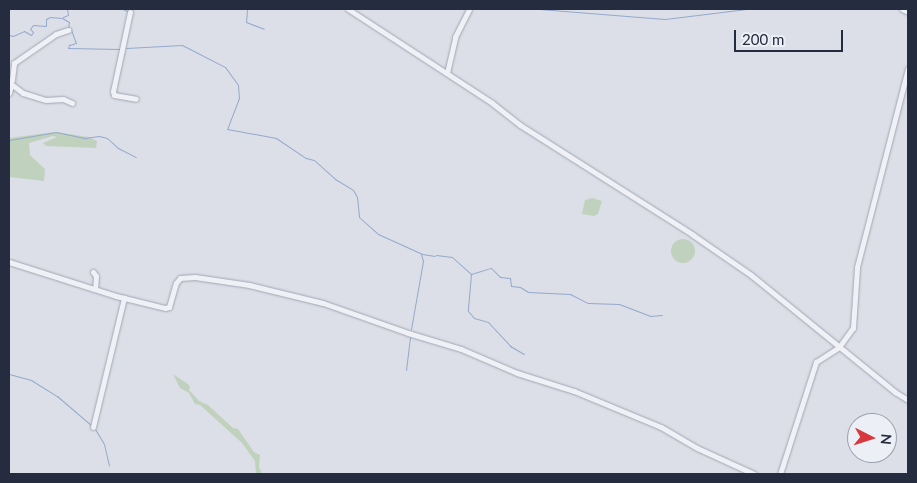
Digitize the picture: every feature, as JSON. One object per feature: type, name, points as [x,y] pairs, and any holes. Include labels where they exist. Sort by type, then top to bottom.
[{"type":"street","points":[[348,9],[446,73],[520,125],[693,235],[751,275],[839,347],[908,400]]},
{"type":"street","points":[[446,73],[455,36],[469,9]]},
{"type":"street","points":[[902,9],[908,12]]},
{"type":"street","points":[[130,12],[113,91],[114,95],[136,99]]},
{"type":"street","points":[[9,93],[14,63],[56,34],[68,30]]},
{"type":"street","points":[[780,474],[816,362],[839,347],[852,328],[857,267],[908,68]]},
{"type":"street","points":[[10,84],[23,93],[46,100],[63,99],[72,103]]},
{"type":"street","points":[[9,262],[124,298],[169,307],[176,283],[180,278],[195,277],[249,285],[323,303],[408,333],[461,349],[517,373],[574,391],[661,428],[697,448],[754,474]]},
{"type":"street","points":[[94,272],[96,276],[95,289]]},
{"type":"street","points":[[93,427],[124,298]]},
{"type":"green space","points":[[55,132],[89,137],[97,141],[96,148],[46,146],[43,143],[57,137],[53,136],[29,143],[30,155],[45,169],[44,181],[9,177],[9,138]]},
{"type":"green space","points":[[592,198],[602,201],[598,214],[594,216],[582,214],[585,200]]},
{"type":"green space","points":[[683,239],[692,242],[695,251],[692,260],[683,263],[674,260],[671,251],[674,242]]},
{"type":"green space","points":[[173,374],[188,384],[189,390],[199,401],[208,405],[233,428],[238,429],[254,452],[260,455],[259,467],[262,474],[256,474],[255,461],[242,443],[200,405],[195,404],[189,393],[180,388]]},
{"type":"waterway","points":[[63,17],[68,15],[67,9]]},
{"type":"waterway","points":[[123,9],[127,11],[134,9]]},
{"type":"waterway","points":[[247,9],[246,22],[264,29]]},
{"type":"waterway","points":[[539,9],[665,19],[746,9]]},
{"type":"waterway","points":[[9,35],[13,36],[24,31],[31,35],[33,32],[30,29],[33,25],[46,26],[46,19],[50,17],[62,18],[69,22],[68,28],[71,30],[76,43],[69,45],[68,48],[119,49]]},
{"type":"waterway","points":[[126,48],[182,45],[225,67],[238,85],[239,98],[227,129],[276,138],[306,158],[314,160],[335,179],[353,190],[357,197],[359,217],[378,234],[422,254],[435,256]]},
{"type":"waterway","points":[[9,140],[56,132],[85,138],[99,136],[107,138],[118,148],[136,157]]},
{"type":"waterway","points":[[411,329],[423,261],[421,254]]},
{"type":"waterway","points":[[436,255],[452,257],[471,274],[491,268],[500,277],[510,278],[511,286],[520,287],[528,292],[570,294],[588,303],[619,304],[650,316],[662,315]]},
{"type":"waterway","points":[[471,274],[468,311],[474,318],[488,322],[510,346],[524,354]]},
{"type":"waterway","points":[[406,370],[410,336]]},
{"type":"waterway","points":[[9,374],[31,380],[57,396],[92,426]]},
{"type":"waterway","points":[[95,429],[104,444],[109,465]]}]
